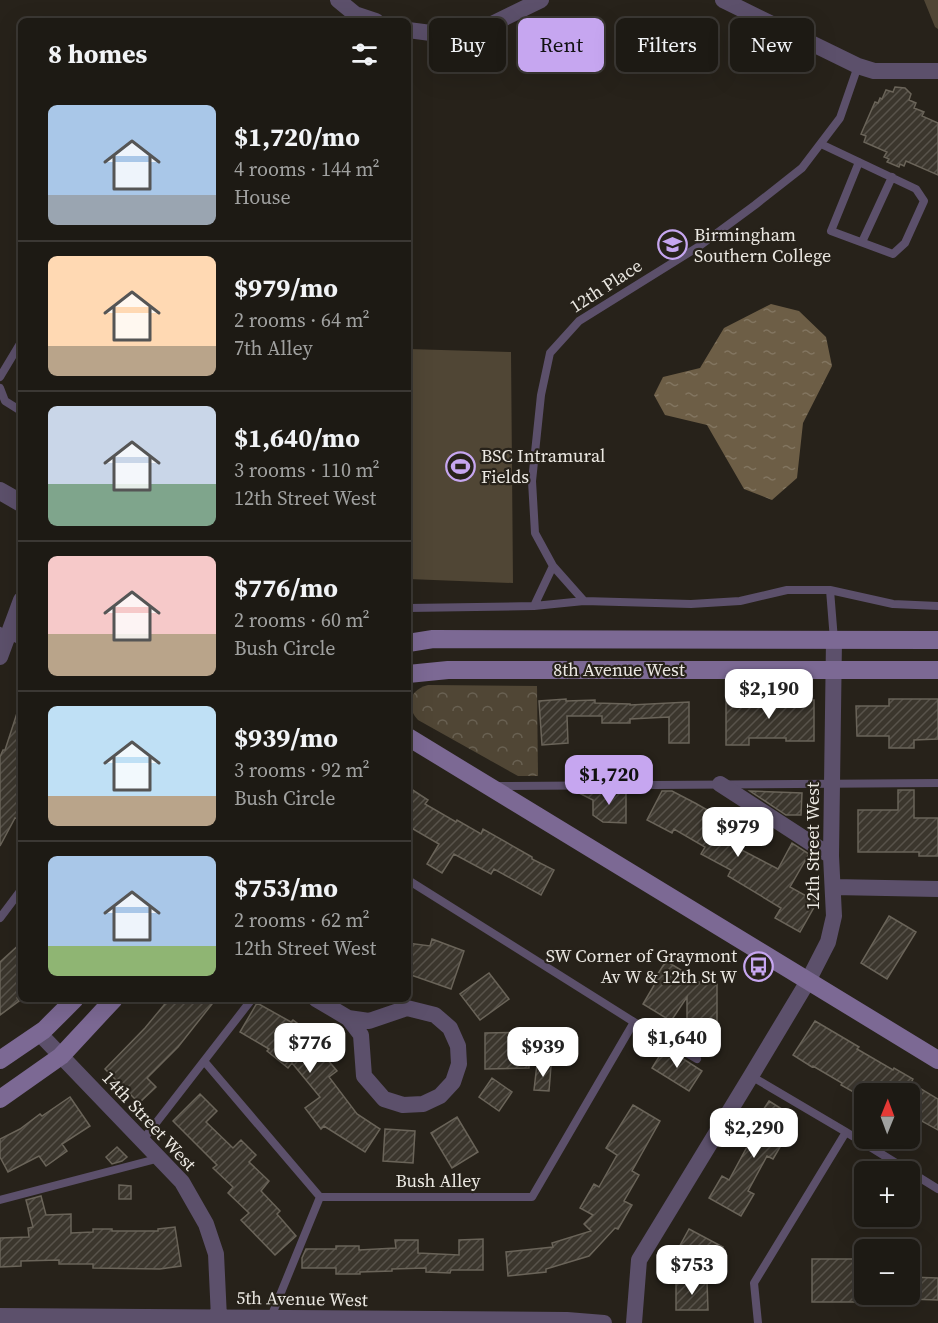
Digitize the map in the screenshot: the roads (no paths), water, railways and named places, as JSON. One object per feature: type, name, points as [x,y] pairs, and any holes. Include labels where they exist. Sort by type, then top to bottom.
[{"type":"main road","name":"8th Avenue West","points":[[411,643],[433,639],[938,640]]},
{"type":"main road","name":"8th Avenue West","points":[[411,676],[448,670],[938,670]]},
{"type":"main road","points":[[411,739],[938,1060]]},
{"type":"main road","points":[[0,1060],[39,1033],[72,1002]]},
{"type":"main road","points":[[0,1099],[61,1056],[111,1002]]},
{"type":"street","points":[[338,0],[355,14],[367,18]]},
{"type":"street","points":[[411,30],[431,33],[486,27],[541,0]]},
{"type":"street","points":[[723,0],[858,66],[874,71],[938,71]]},
{"type":"street","points":[[0,491],[18,501]]},
{"type":"street","points":[[0,657],[10,636],[18,610]]},
{"type":"street","name":"12th Street West","points":[[634,1323],[639,1260],[808,981],[828,942],[834,916],[831,856],[834,640]]},
{"type":"street","points":[[720,784],[831,856]]},
{"type":"street","points":[[833,887],[938,889]]},
{"type":"street","points":[[321,1002],[348,1018],[361,1035],[364,1076],[384,1099],[403,1105],[423,1104],[440,1096],[453,1082],[459,1064],[458,1046],[450,1028],[435,1015],[407,1008],[369,1021],[348,1018]]},
{"type":"street","name":"14th Street West","points":[[39,1033],[182,1182],[206,1224],[216,1254],[219,1318]]},
{"type":"street","name":"5th Avenue West","points":[[0,1316],[88,1320],[271,1317],[375,1321],[567,1320],[604,1323]]},
{"type":"lane","name":"12th Place","points":[[584,601],[553,566],[535,533],[532,481],[542,395],[550,353],[579,321],[698,247],[802,168],[840,118],[858,66]]},
{"type":"lane","points":[[821,144],[892,177],[916,189],[924,201],[905,243],[893,254],[831,231],[859,162]]},
{"type":"lane","points":[[862,242],[892,177]]},
{"type":"lane","points":[[0,377],[18,347]]},
{"type":"lane","points":[[0,388],[5,401],[18,409]]},
{"type":"lane","points":[[534,606],[553,566]]},
{"type":"lane","points":[[411,608],[534,606],[584,601],[691,604],[740,601],[787,590],[830,590],[893,604],[938,606]]},
{"type":"lane","points":[[830,590],[834,640]]},
{"type":"lane","points":[[488,786],[938,783]]},
{"type":"lane","points":[[411,882],[697,1059]]},
{"type":"lane","points":[[0,918],[18,894]]},
{"type":"lane","points":[[142,1141],[250,1002]]},
{"type":"lane","name":"Bush Alley","points":[[320,1197],[532,1197],[634,1022]]},
{"type":"lane","points":[[204,1061],[320,1197],[271,1317]]},
{"type":"lane","points":[[751,1076],[938,1189]]},
{"type":"lane","points":[[758,1323],[754,1283],[846,1132]]},
{"type":"lane","points":[[0,1200],[160,1158]]},
{"type":"water","points":[[771,304],[799,311],[826,337],[832,366],[803,423],[797,478],[772,500],[744,489],[707,425],[665,415],[654,395],[663,377],[700,368],[724,328]]},
{"type":"place","name":"Birmingham Southern College","points":[[673,245]]},
{"type":"place","name":"BSC Intramural Fields","points":[[460,466]]},
{"type":"place","name":"SW Corner of Graymont Av W & 12th St W","points":[[758,966]]}]
